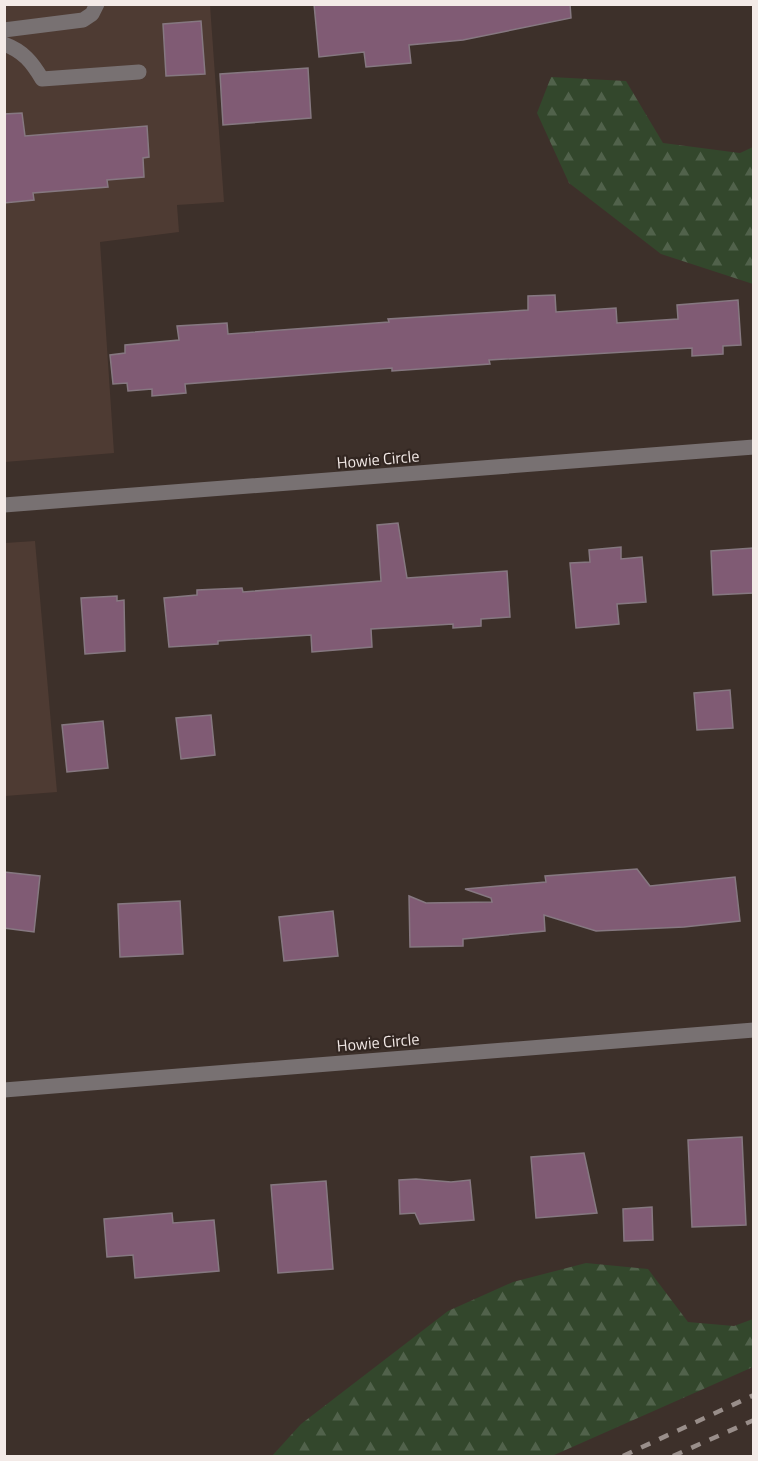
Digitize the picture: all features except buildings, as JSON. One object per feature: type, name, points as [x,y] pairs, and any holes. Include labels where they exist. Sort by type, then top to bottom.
[{"type":"street","points":[[4,30],[83,20],[92,14],[97,4]]},
{"type":"street","points":[[4,44],[15,48],[32,61],[42,79],[139,72]]},
{"type":"street","name":"Howie Circle","points":[[4,505],[753,447]]},
{"type":"street","name":"Howie Circle","points":[[4,1090],[753,1030]]},
{"type":"shaded area","points":[[5,5],[210,5],[224,202],[177,205],[179,232],[100,242],[114,453],[5,462]]},
{"type":"shaded area","points":[[35,541],[57,792],[5,796],[5,543]]},
{"type":"green space","points":[[551,77],[626,81],[663,143],[740,153],[753,147],[753,284],[661,254],[569,183],[537,113]]},
{"type":"green space","points":[[586,1263],[648,1269],[688,1322],[734,1326],[753,1319],[753,1367],[552,1456],[272,1456],[301,1424],[448,1311],[513,1282]]},
{"type":"railway","points":[[623,1456],[754,1395]]},
{"type":"railway","points":[[673,1456],[754,1420]]}]
